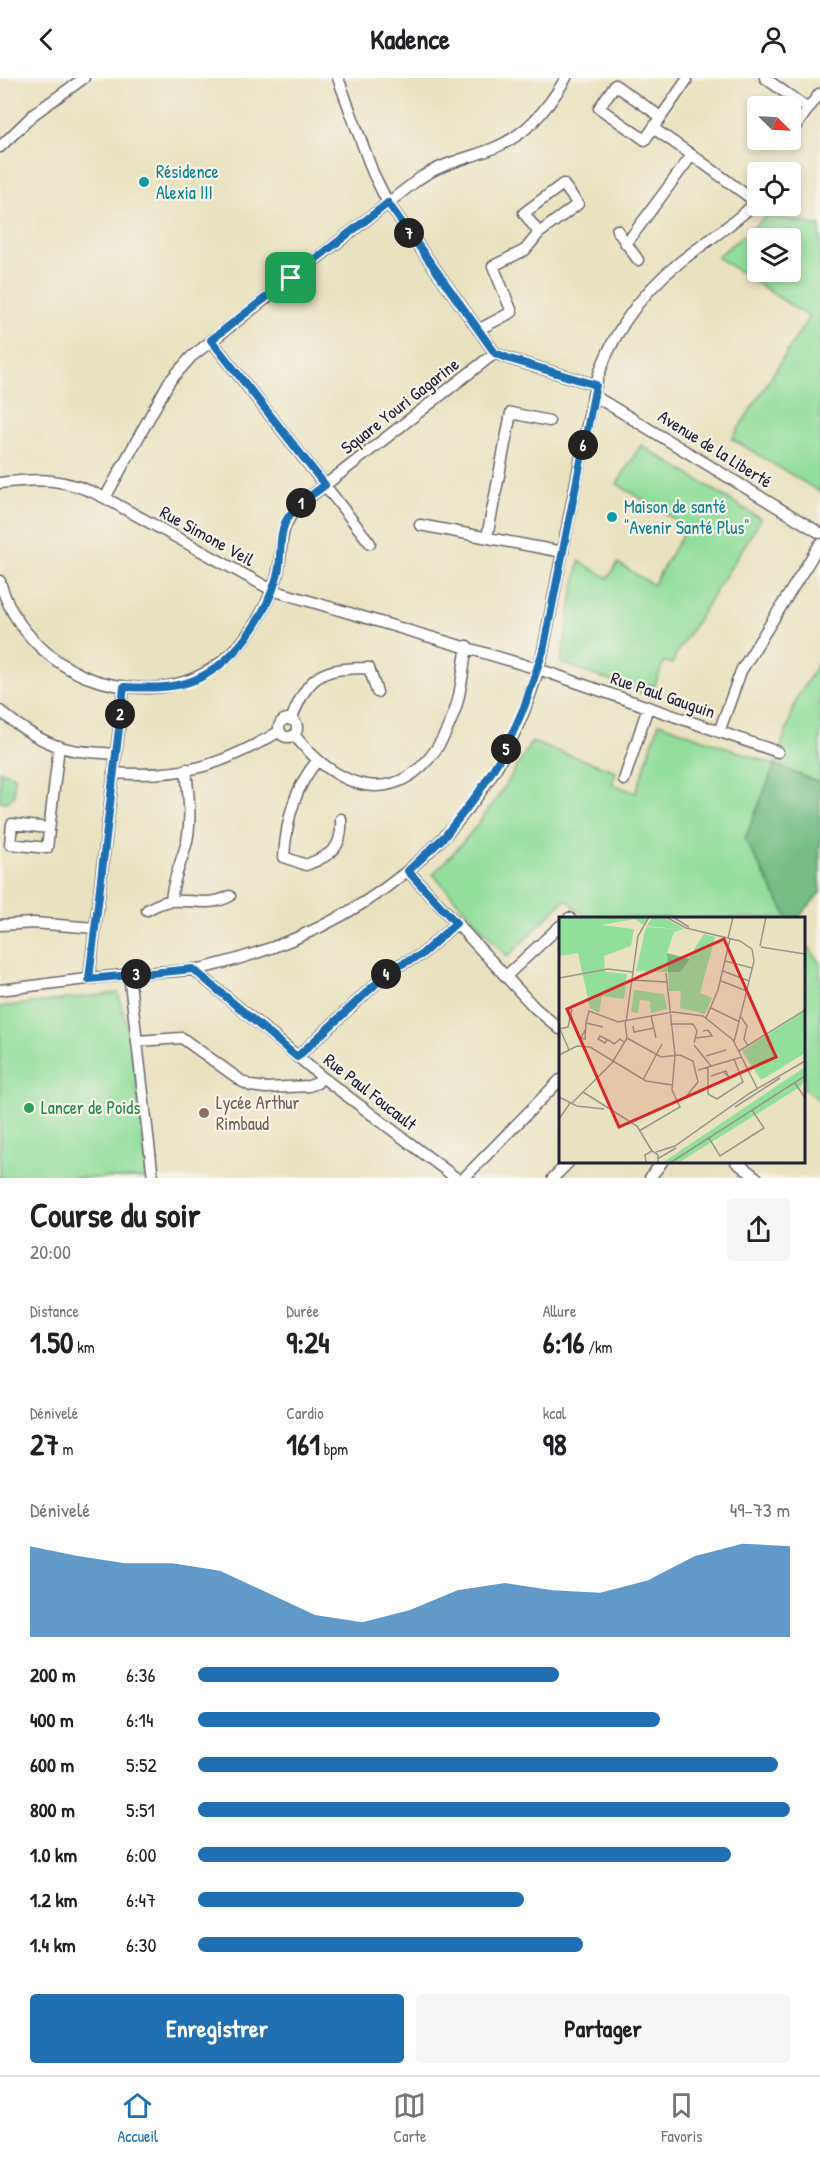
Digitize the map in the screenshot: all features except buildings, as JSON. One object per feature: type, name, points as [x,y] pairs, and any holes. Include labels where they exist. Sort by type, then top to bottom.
[{"type":"street","points":[[0,147],[34,114],[84,78]]},
{"type":"street","points":[[338,78],[373,172],[388,203],[495,353]]},
{"type":"street","points":[[105,498],[173,376],[186,362],[211,340],[434,169],[489,150],[524,130],[542,114],[566,78]]},
{"type":"street","points":[[765,78],[808,109]]},
{"type":"street","points":[[661,117],[615,85],[599,108],[645,140],[653,128],[661,117],[686,81]]},
{"type":"street","points":[[801,119],[819,94]]},
{"type":"street","points":[[653,128],[747,195]]},
{"type":"street","points":[[626,244],[692,155]]},
{"type":"street","points":[[478,330],[512,312],[493,266],[525,249],[539,233],[578,204],[564,184],[524,213],[539,233]]},
{"type":"street","points":[[0,990],[209,967],[268,949],[316,930],[358,907],[408,871],[454,826],[489,778],[519,721],[538,669],[594,390],[617,335],[645,296],[679,263],[747,210]]},
{"type":"street","points":[[616,230],[638,260]]},
{"type":"street","points":[[211,340],[370,543]]},
{"type":"street","name":"Avenue de la Liberté","points":[[495,353],[594,390],[820,533]]},
{"type":"street","name":"Square Youri Gagarine","points":[[0,581],[19,622],[46,652],[80,674],[124,687],[169,687],[190,682],[219,664],[246,637],[264,610],[278,571],[285,523],[297,507],[495,353]]},
{"type":"street","points":[[487,537],[511,413],[549,421]]},
{"type":"street","name":"Rue Simone Veil","points":[[0,483],[38,479],[58,480],[77,485],[105,498],[272,590],[467,646],[538,669]]},
{"type":"street","points":[[420,525],[563,552]]},
{"type":"street","points":[[719,732],[741,671],[820,544]]},
{"type":"street","points":[[294,735],[318,760],[337,774],[361,784],[394,784],[414,774],[437,747],[451,721],[458,703],[467,646]]},
{"type":"street","points":[[291,720],[308,686],[322,675],[334,670],[369,668],[377,692]]},
{"type":"street","name":"Rue Paul Gauguin","points":[[538,669],[778,752]]},
{"type":"street","points":[[89,979],[124,687]]},
{"type":"street","points":[[624,780],[648,707]]},
{"type":"street","points":[[0,711],[30,733],[59,746],[116,754]]},
{"type":"street","points":[[291,720],[295,722],[297,727],[294,735],[286,737],[280,731],[279,726],[282,722],[291,720]]},
{"type":"street","points":[[113,772],[150,775],[186,770],[228,759],[280,731]]},
{"type":"street","points":[[49,828],[59,746]]},
{"type":"street","points":[[318,760],[306,777],[293,804],[287,828],[284,857],[306,864],[332,852],[340,841],[340,819]]},
{"type":"street","points":[[171,901],[189,825],[186,770]]},
{"type":"street","points":[[408,871],[540,1012],[559,1027]]},
{"type":"street","points":[[147,910],[171,901],[207,903],[230,896]]},
{"type":"street","points":[[0,925],[34,923],[95,928]]},
{"type":"street","points":[[297,1057],[393,968],[421,955],[456,923]]},
{"type":"street","points":[[506,976],[559,929]]},
{"type":"street","name":"Rue Paul Foucault","points":[[193,969],[322,1077],[456,1178]]},
{"type":"street","points":[[129,974],[153,1178]]},
{"type":"street","points":[[136,1041],[182,1038],[243,1082],[256,1088],[309,1086],[317,1083],[322,1077]]},
{"type":"street","points":[[464,1178],[559,1082]]},
{"type":"street","points":[[553,1178],[567,1163]]},
{"type":"street","points":[[650,1178],[661,1163]]},
{"type":"street","points":[[739,1163],[758,1178]]},
{"type":"green space","points":[[767,216],[820,226],[820,492],[732,439],[809,317],[755,282],[801,282],[801,228],[752,228]]},
{"type":"green space","points":[[747,232],[747,277],[717,257]]},
{"type":"green space","points":[[641,445],[761,519],[676,654],[672,664],[664,661],[654,687],[648,684],[643,693],[561,663],[579,561],[608,578],[618,563],[653,585],[687,527],[617,484]]},
{"type":"green space","points":[[820,660],[820,783],[775,765],[797,698]]},
{"type":"green space","points":[[659,723],[775,765],[745,839],[787,917],[586,917],[566,899],[507,957],[433,874],[462,844],[487,812],[531,742],[616,771],[612,784],[636,793]]},
{"type":"green space","points":[[775,765],[820,783],[820,893],[799,917],[787,917],[745,839]]},
{"type":"green space","points":[[0,771],[14,775],[14,796],[7,802],[0,801]]},
{"type":"green space","points":[[805,942],[820,963],[820,1101],[805,1089]]},
{"type":"green space","points":[[118,993],[132,1046],[148,1178],[0,1178],[0,1007]]},
{"type":"place","name":"Résidence Alexia III","points":[[144,182]]},
{"type":"place","name":"Maison de santé \"Avenir Santé Plus\"","points":[[612,517]]},
{"type":"place","name":"Lancer de Poids","points":[[29,1108]]},
{"type":"place","name":"Lycée Arthur Rimbaud","points":[[204,1113]]},
{"type":"route","points":[[388,203],[495,353],[596,385],[543,651],[519,721],[497,765],[454,826],[408,871],[456,923],[421,955],[393,968],[297,1057],[193,969],[89,979],[124,687],[164,687],[190,682],[209,672],[235,649],[253,628],[270,596],[278,571],[285,523],[297,507],[325,485],[211,340],[291,278],[388,203]]}]
